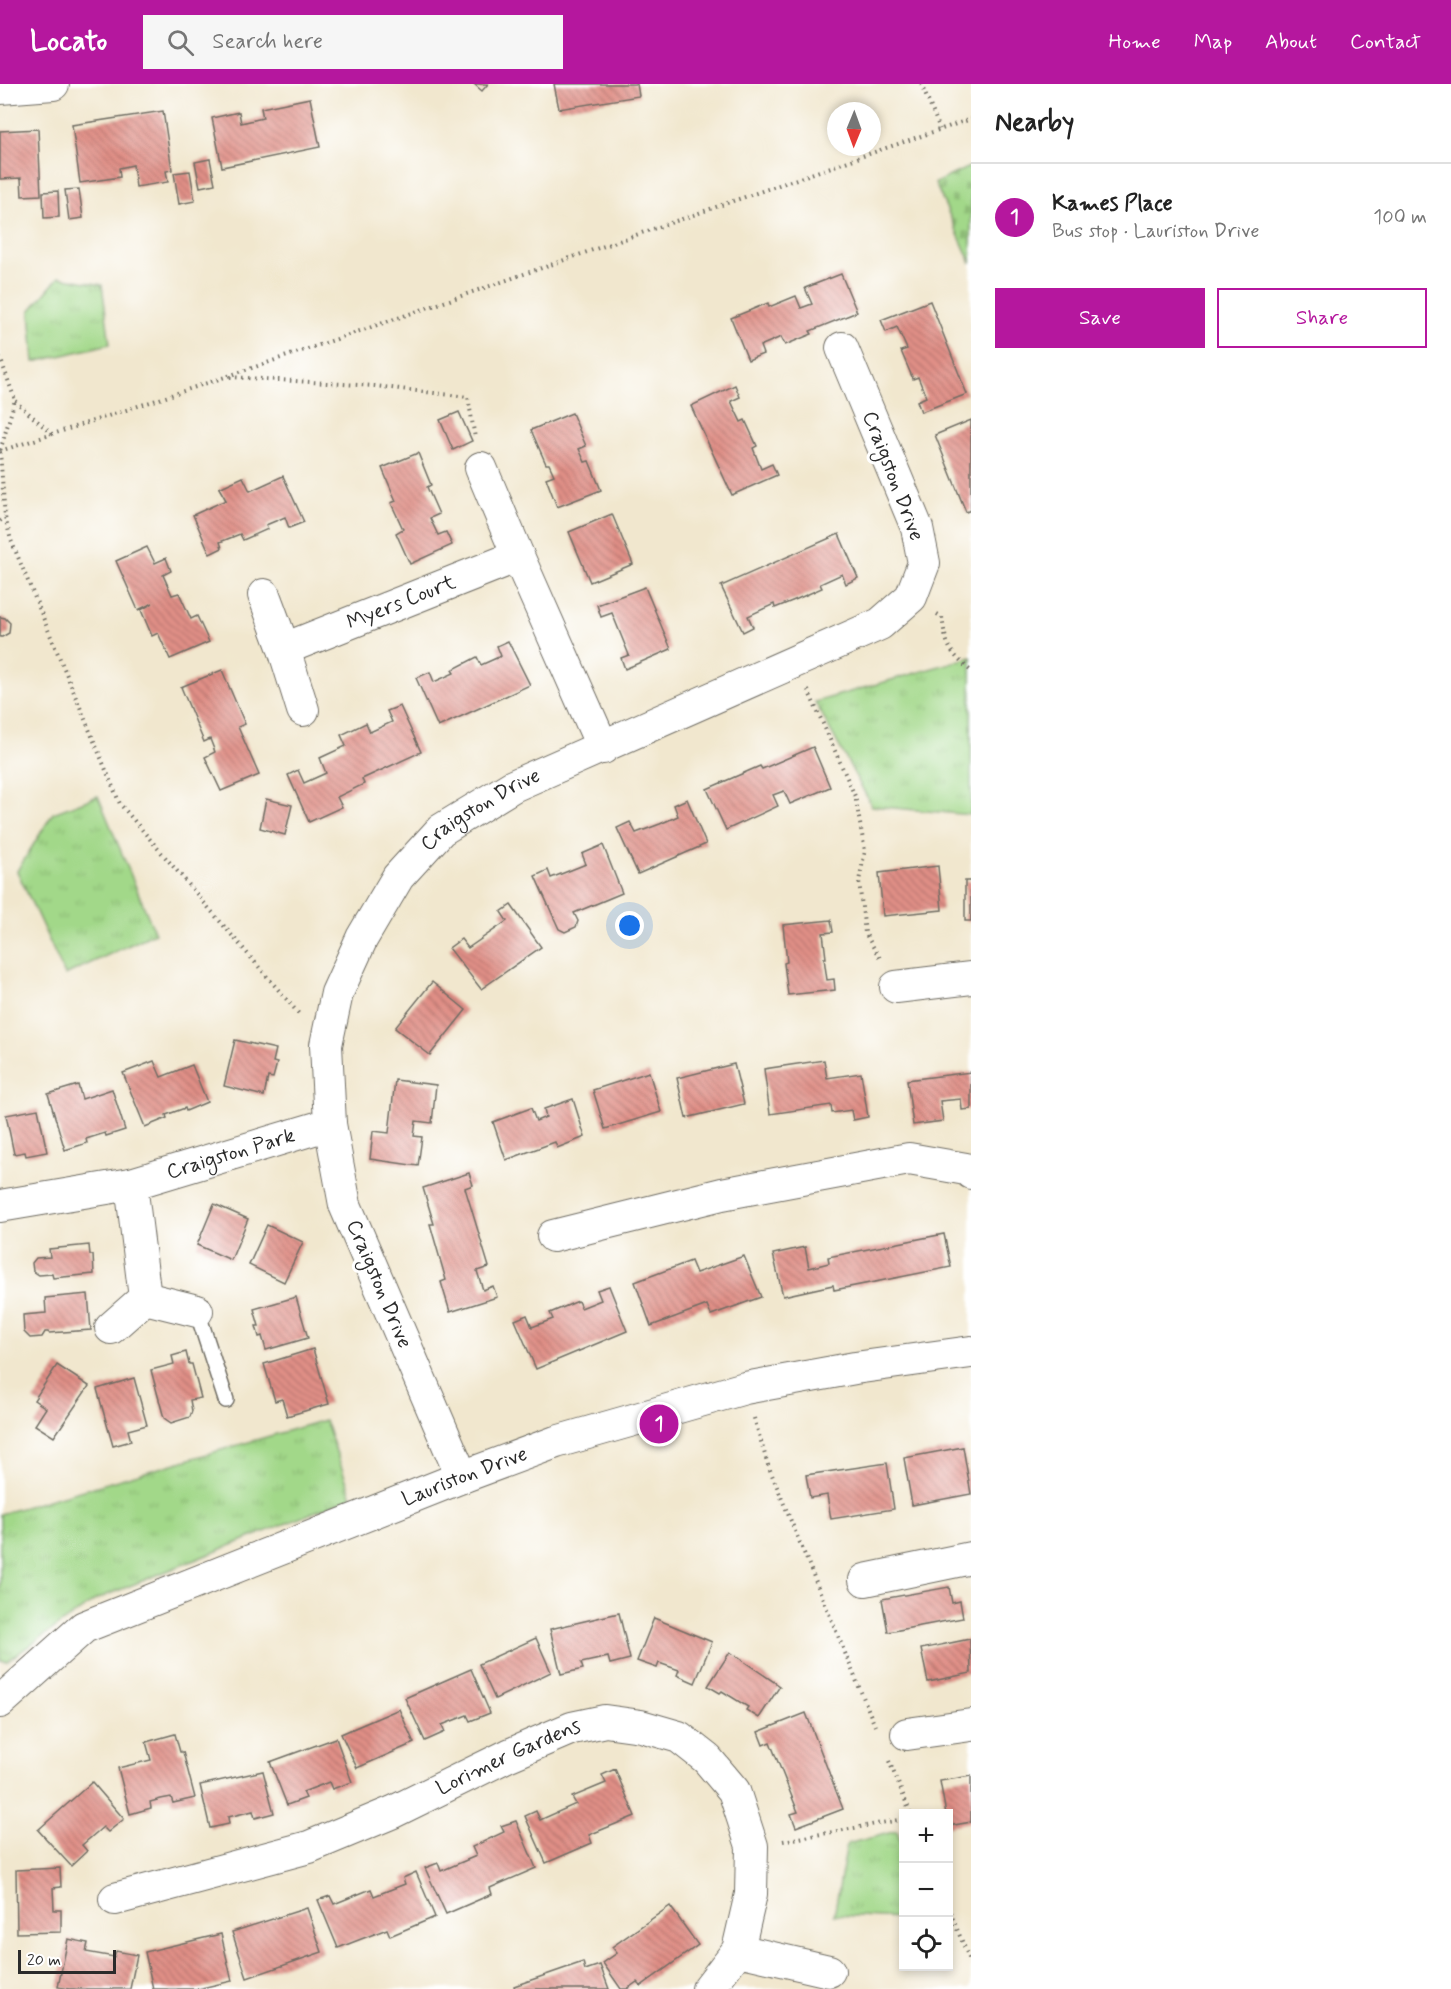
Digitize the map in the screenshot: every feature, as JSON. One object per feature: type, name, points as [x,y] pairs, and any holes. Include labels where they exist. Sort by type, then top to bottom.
[{"type":"street","points":[[0,88],[53,84]]},
{"type":"street","name":"Craigston Drive","points":[[462,1477],[345,1206],[330,1124],[326,1045],[337,993],[363,938],[398,877],[441,830],[513,786],[880,624],[911,597],[924,563],[917,528],[842,348]]},
{"type":"street","points":[[481,468],[603,748]]},
{"type":"street","name":"Myers Court","points":[[284,649],[518,556]]},
{"type":"street","points":[[264,595],[303,710]]},
{"type":"street","points":[[896,987],[971,978]]},
{"type":"street","name":"Craigston Park","points":[[0,1206],[131,1184],[330,1124]]},
{"type":"street","points":[[553,1236],[722,1194],[909,1159],[966,1169],[971,1173]]},
{"type":"street","points":[[131,1184],[145,1298]]},
{"type":"street","points":[[145,1298],[197,1311]]},
{"type":"street","points":[[111,1328],[145,1298]]},
{"type":"street","name":"Lauriston Drive","points":[[0,1702],[84,1627],[556,1442],[745,1388],[855,1368],[971,1352]]},
{"type":"street","points":[[865,1580],[971,1558]]},
{"type":"street","name":"Lorimer Gardens","points":[[115,1899],[309,1847],[393,1812],[520,1750],[572,1728],[605,1720],[641,1726],[679,1737],[707,1759],[734,1791],[752,1846],[751,1894],[738,1950],[708,1989]]},
{"type":"street","points":[[907,1734],[971,1725]]},
{"type":"street","points":[[738,1950],[829,1971]]},
{"type":"lane","points":[[197,1311],[226,1400]]},
{"type":"path","points":[[921,84],[940,129]]},
{"type":"path","points":[[0,451],[228,377],[971,119]]},
{"type":"path","points":[[0,357],[15,400],[53,434]]},
{"type":"path","points":[[228,377],[375,386],[468,397],[481,468]]},
{"type":"path","points":[[15,400],[0,451],[5,517],[11,540],[120,804],[326,1045]]},
{"type":"path","points":[[0,520],[5,517]]},
{"type":"path","points":[[911,597],[942,617],[945,638],[953,656],[971,671]]},
{"type":"path","points":[[796,662],[855,796],[865,851],[859,881],[865,933],[896,987]]},
{"type":"path","points":[[745,1388],[768,1465],[875,1727]]},
{"type":"path","points":[[889,1760],[909,1809]]},
{"type":"path","points":[[752,1846],[899,1820]]},
{"type":"path","points":[[952,1917],[971,1963]]},
{"type":"green space","points":[[971,166],[971,263],[935,183]]},
{"type":"green space","points":[[59,277],[102,285],[110,344],[34,362],[30,311]]},
{"type":"green space","points":[[971,657],[971,815],[872,806],[815,702]]},
{"type":"green space","points":[[98,796],[155,933],[65,975],[17,871],[53,813]]},
{"type":"green space","points":[[325,1420],[352,1497],[97,1599],[7,1661],[0,1660],[0,1514]]},
{"type":"green space","points":[[897,1831],[899,1837],[899,1918],[834,1915],[847,1844]]},
{"type":"building","points":[[474,84],[488,84],[482,91]]},
{"type":"building","points":[[554,84],[637,84],[639,96],[559,109]]},
{"type":"building","points":[[310,98],[320,147],[222,167],[212,118],[239,112],[241,123],[263,118],[261,108]]},
{"type":"building","points":[[163,111],[172,170],[166,171],[168,182],[136,187],[133,165],[119,168],[120,177],[80,183],[72,125]]},
{"type":"building","points":[[38,129],[41,195],[22,196],[21,178],[0,179],[0,131]]},
{"type":"building","points":[[210,159],[215,184],[200,187],[195,162]]},
{"type":"building","points":[[190,171],[195,201],[179,204],[174,173]]},
{"type":"building","points":[[79,189],[83,218],[69,220],[65,190]]},
{"type":"building","points":[[58,191],[59,217],[44,218],[43,192]]},
{"type":"building","points":[[841,274],[857,312],[810,331],[812,334],[785,345],[781,337],[760,346],[763,354],[748,360],[731,318],[768,303],[769,307],[796,296],[801,308],[812,304],[805,288]]},
{"type":"building","points":[[930,301],[967,394],[921,412],[917,401],[926,397],[918,377],[913,379],[901,351],[907,349],[897,327],[886,332],[881,320]]},
{"type":"building","points":[[735,385],[740,397],[731,401],[741,422],[745,420],[757,446],[753,448],[761,469],[772,464],[777,475],[732,495],[691,406]]},
{"type":"building","points":[[459,412],[472,441],[453,450],[440,420]]},
{"type":"building","points":[[572,413],[586,446],[579,449],[585,462],[589,461],[601,490],[557,507],[546,478],[554,475],[549,464],[546,464],[531,430]]},
{"type":"building","points":[[971,420],[971,510],[966,512],[935,435]]},
{"type":"building","points":[[418,453],[431,485],[427,487],[439,514],[430,518],[438,535],[446,532],[452,545],[410,564],[396,533],[403,529],[391,503],[396,501],[382,468]]},
{"type":"building","points":[[283,476],[304,522],[289,528],[285,517],[266,525],[268,529],[243,540],[240,534],[220,542],[222,548],[210,554],[193,515],[226,500],[219,488],[243,477],[250,491]]},
{"type":"building","points":[[612,514],[633,564],[590,582],[569,532]]},
{"type":"building","points":[[839,534],[858,578],[846,584],[842,574],[820,584],[822,588],[775,608],[774,604],[748,616],[753,627],[743,632],[721,586]]},
{"type":"building","points":[[147,547],[155,563],[166,558],[171,571],[163,575],[172,595],[179,593],[191,619],[197,616],[209,642],[170,659],[158,633],[152,636],[141,610],[153,603],[138,610],[116,561]]},
{"type":"building","points":[[645,587],[671,649],[625,669],[621,658],[629,655],[612,613],[601,617],[597,605]]},
{"type":"building","points":[[0,617],[10,623],[9,633],[2,637],[0,637]]},
{"type":"building","points":[[508,641],[530,685],[438,727],[416,678],[430,672],[434,682],[454,673],[452,670],[477,657],[481,665],[501,656],[497,646]]},
{"type":"building","points":[[222,670],[245,724],[238,727],[259,775],[221,791],[205,757],[215,752],[210,739],[204,742],[181,687]]},
{"type":"building","points":[[400,706],[421,752],[362,779],[364,784],[337,797],[342,807],[309,822],[288,775],[298,770],[304,783],[326,773],[320,758],[346,746],[341,735],[366,723],[370,732],[392,722],[387,711]]},
{"type":"building","points":[[813,747],[830,787],[790,804],[784,791],[773,795],[778,806],[726,830],[707,789],[760,766],[762,769]]},
{"type":"building","points":[[266,799],[292,805],[285,835],[260,828]]},
{"type":"building","points":[[687,799],[706,844],[638,874],[617,828],[630,822],[636,833],[660,824],[678,816],[674,805]]},
{"type":"building","points":[[603,845],[622,893],[574,913],[578,921],[576,927],[565,932],[559,929],[535,876],[548,870],[551,878],[586,864],[582,854]]},
{"type":"building","points":[[938,866],[942,910],[883,916],[879,873]]},
{"type":"building","points":[[965,881],[971,881],[971,921],[965,921]]},
{"type":"building","points":[[511,905],[541,947],[481,989],[449,948],[461,939],[468,948],[507,921],[501,912]]},
{"type":"building","points":[[831,920],[833,932],[823,933],[826,958],[824,958],[827,980],[834,979],[835,990],[788,995],[783,925]]},
{"type":"building","points":[[432,982],[466,1010],[430,1055],[395,1028]]},
{"type":"building","points":[[235,1040],[276,1049],[273,1062],[277,1063],[273,1078],[268,1077],[264,1096],[224,1086]]},
{"type":"building","points":[[824,1060],[827,1078],[861,1073],[868,1117],[853,1120],[851,1110],[832,1113],[831,1105],[770,1114],[764,1069]]},
{"type":"building","points":[[154,1061],[161,1077],[192,1065],[207,1102],[186,1111],[185,1108],[166,1115],[167,1118],[145,1127],[123,1073]]},
{"type":"building","points":[[734,1064],[744,1104],[686,1118],[677,1078]]},
{"type":"building","points":[[649,1072],[661,1112],[605,1129],[593,1090]]},
{"type":"building","points":[[971,1072],[971,1109],[962,1110],[961,1099],[940,1101],[943,1121],[913,1125],[907,1080]]},
{"type":"building","points":[[395,1080],[436,1085],[432,1123],[416,1121],[414,1136],[422,1137],[418,1166],[370,1159],[373,1131],[389,1133]]},
{"type":"building","points":[[78,1085],[82,1099],[112,1089],[125,1130],[86,1139],[87,1143],[65,1150],[48,1094]]},
{"type":"building","points":[[573,1099],[585,1137],[557,1148],[555,1142],[506,1160],[493,1122],[531,1108],[536,1121],[546,1117],[544,1109]]},
{"type":"building","points":[[38,1109],[47,1152],[26,1156],[25,1152],[14,1154],[6,1115]]},
{"type":"building","points":[[469,1173],[473,1185],[465,1188],[489,1267],[477,1271],[483,1290],[493,1286],[497,1297],[450,1312],[441,1282],[446,1280],[430,1224],[434,1224],[423,1188]]},
{"type":"building","points":[[214,1204],[248,1219],[231,1260],[197,1245]]},
{"type":"building","points":[[267,1225],[303,1242],[284,1282],[249,1265]]},
{"type":"building","points":[[944,1234],[951,1267],[834,1290],[833,1285],[783,1296],[773,1254],[805,1247],[809,1268],[829,1263],[828,1257]]},
{"type":"building","points":[[89,1245],[90,1255],[93,1255],[94,1274],[53,1278],[52,1274],[39,1275],[33,1271],[32,1263],[36,1258],[50,1257],[49,1249]]},
{"type":"building","points":[[744,1256],[761,1297],[711,1315],[707,1305],[651,1326],[635,1282],[691,1261],[696,1273]]},
{"type":"building","points":[[609,1286],[627,1331],[536,1369],[515,1320],[527,1315],[532,1327],[553,1319],[550,1313],[578,1301],[581,1308],[601,1300],[597,1290]]},
{"type":"building","points":[[88,1294],[91,1330],[45,1332],[42,1337],[30,1338],[24,1332],[23,1315],[46,1313],[45,1298]]},
{"type":"building","points":[[296,1297],[308,1338],[266,1350],[262,1336],[259,1337],[256,1326],[259,1326],[254,1309]]},
{"type":"building","points":[[313,1349],[329,1404],[287,1416],[282,1399],[275,1401],[264,1364]]},
{"type":"building","points":[[186,1352],[189,1364],[192,1364],[201,1398],[190,1400],[192,1411],[190,1417],[171,1423],[164,1418],[151,1370],[174,1364],[172,1356]]},
{"type":"building","points":[[57,1365],[89,1386],[54,1437],[35,1425],[46,1408],[34,1400]]},
{"type":"building","points":[[134,1378],[147,1425],[128,1430],[131,1441],[113,1446],[97,1389]]},
{"type":"building","points":[[963,1447],[971,1494],[912,1505],[904,1458]]},
{"type":"building","points":[[887,1463],[894,1509],[831,1519],[827,1495],[810,1498],[806,1475]]},
{"type":"building","points":[[949,1587],[952,1603],[960,1601],[963,1618],[888,1632],[882,1599]]},
{"type":"building","points":[[619,1613],[630,1659],[610,1664],[608,1657],[581,1663],[583,1669],[561,1674],[550,1629]]},
{"type":"building","points":[[654,1618],[712,1642],[695,1683],[677,1675],[679,1670],[659,1663],[657,1668],[637,1661]]},
{"type":"building","points":[[536,1638],[551,1672],[495,1699],[479,1664]]},
{"type":"building","points":[[970,1639],[971,1673],[928,1682],[921,1649]]},
{"type":"building","points":[[730,1652],[780,1686],[759,1718],[746,1710],[748,1707],[722,1691],[720,1693],[708,1686]]},
{"type":"building","points":[[471,1669],[490,1713],[470,1721],[467,1715],[442,1725],[445,1732],[425,1741],[405,1698]]},
{"type":"building","points":[[399,1709],[414,1743],[357,1768],[341,1734]]},
{"type":"building","points":[[806,1713],[843,1809],[796,1827],[791,1814],[798,1812],[770,1742],[763,1745],[758,1732]]},
{"type":"building","points":[[175,1734],[180,1752],[183,1752],[195,1798],[173,1803],[171,1797],[161,1799],[150,1802],[151,1808],[130,1814],[118,1768],[151,1760],[146,1742]]},
{"type":"building","points":[[336,1738],[352,1782],[332,1789],[329,1782],[303,1792],[306,1798],[287,1805],[270,1762]]},
{"type":"building","points":[[615,1769],[635,1816],[589,1835],[592,1843],[546,1863],[525,1816],[536,1811],[540,1820],[576,1804],[572,1797],[606,1783],[602,1775]]},
{"type":"building","points":[[263,1771],[274,1813],[255,1818],[253,1811],[228,1817],[229,1824],[210,1828],[200,1785]]},
{"type":"building","points":[[971,1776],[971,1822],[953,1825],[953,1809],[945,1809],[940,1781]]},
{"type":"building","points":[[92,1782],[124,1819],[108,1832],[103,1827],[82,1845],[87,1851],[71,1866],[38,1830]]},
{"type":"building","points":[[516,1821],[536,1868],[490,1888],[492,1894],[446,1914],[425,1868],[438,1863],[441,1871],[476,1856],[472,1847],[504,1832],[501,1826]]},
{"type":"building","points":[[60,1868],[61,1887],[53,1888],[54,1910],[61,1910],[61,1932],[17,1933],[16,1870]]},
{"type":"building","points":[[416,1872],[435,1917],[390,1936],[387,1929],[338,1948],[318,1900],[330,1896],[334,1904],[371,1889],[374,1896],[405,1884],[403,1878]]},
{"type":"building","points":[[670,1906],[698,1945],[641,1986],[637,1982],[627,1989],[621,1989],[603,1963],[617,1953],[612,1947]]},
{"type":"building","points":[[307,1908],[322,1952],[247,1978],[232,1932]]},
{"type":"building","points":[[221,1934],[232,1981],[197,1989],[153,1989],[145,1952]]},
{"type":"building","points":[[68,1939],[88,1943],[86,1952],[114,1957],[116,1951],[137,1955],[130,1989],[58,1987]]},
{"type":"building","points":[[583,1962],[585,1970],[600,1965],[609,1989],[515,1989],[514,1986]]},
{"type":"place","name":"Kames Place","points":[[659,1424]]}]
